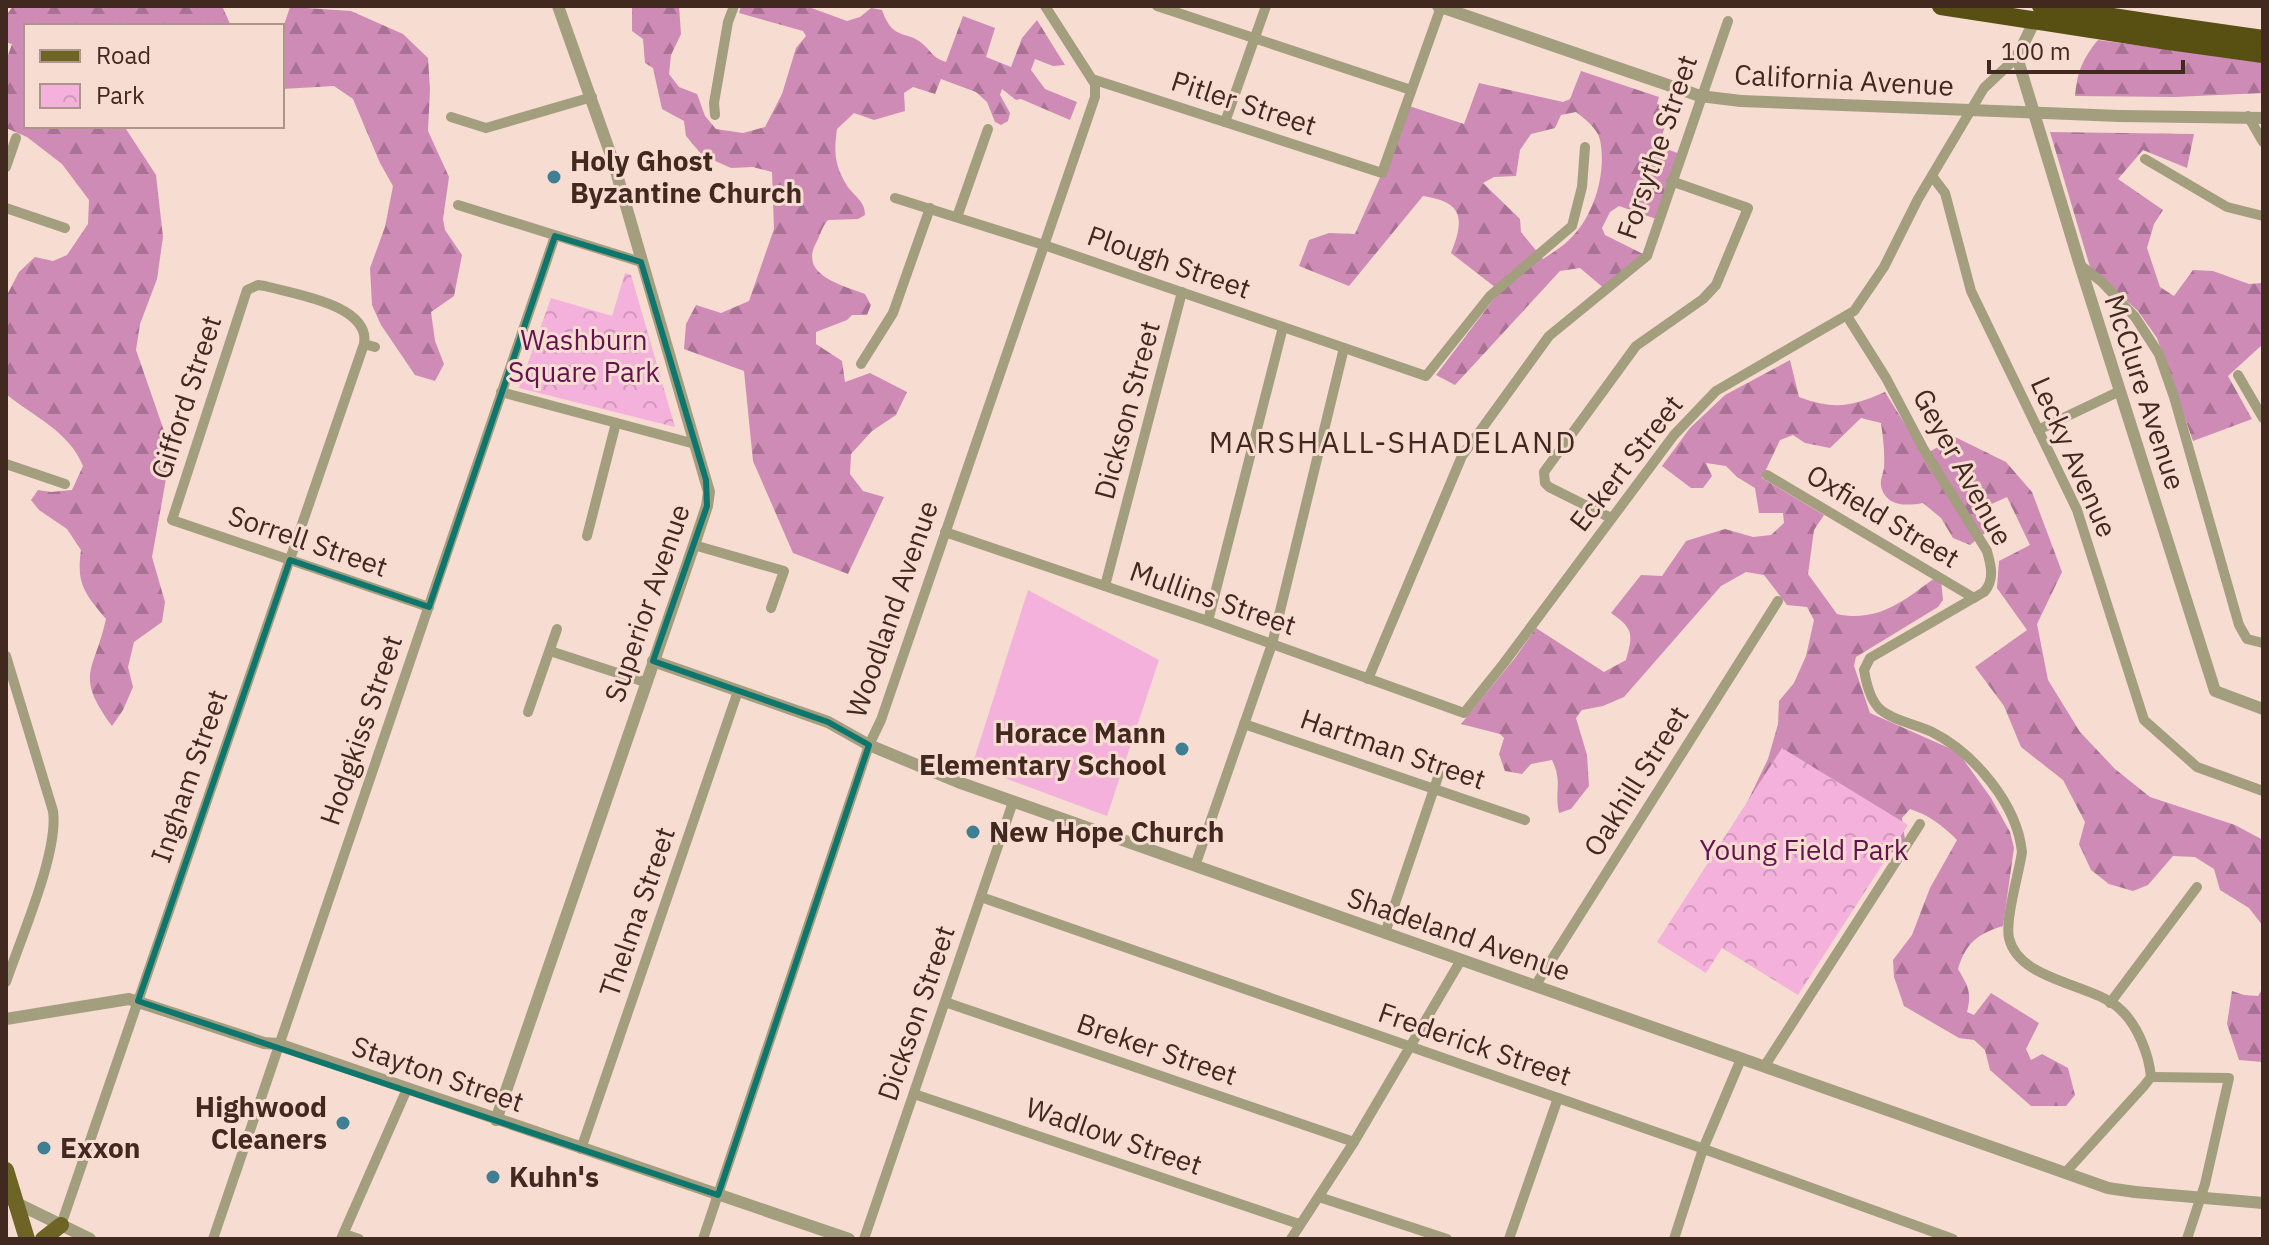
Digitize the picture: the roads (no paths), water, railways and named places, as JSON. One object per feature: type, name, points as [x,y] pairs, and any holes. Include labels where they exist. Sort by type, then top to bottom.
[{"type":"highway","points":[[1941,6],[2163,32],[2263,39]]},
{"type":"highway","points":[[2041,6],[2263,54]]},
{"type":"main road","points":[[6,1170],[11,1200],[27,1239]]},
{"type":"main road","points":[[43,1239],[61,1225]]},
{"type":"street","name":"Superior Avenue","points":[[496,1120],[694,545],[709,492],[592,97],[558,6]]},
{"type":"street","points":[[715,115],[714,103],[728,22],[734,6]]},
{"type":"street","points":[[1045,6],[1092,79]]},
{"type":"street","points":[[1157,6],[1411,90],[1440,6]]},
{"type":"street","points":[[1225,122],[1266,6]]},
{"type":"street","name":"California Avenue","points":[[1440,6],[1700,96],[1741,101],[2120,116],[2263,118]]},
{"type":"street","name":"Eckert Street","points":[[1464,713],[1674,435],[1716,391],[1847,316],[1884,267],[1932,176],[1984,88],[2017,57],[2041,6]]},
{"type":"street","name":"Forsythe Street","points":[[1368,679],[1462,456],[1549,336],[1647,256],[1728,21]]},
{"type":"street","name":"McClure Avenue","points":[[2017,57],[2215,691],[2263,709]]},
{"type":"street","name":"Pitler Street","points":[[1092,79],[1382,173],[1411,90]]},
{"type":"street","name":"Woodland Avenue","points":[[703,1239],[869,745],[881,720],[1095,97],[1096,88],[1092,79]]},
{"type":"street","points":[[451,117],[486,128],[592,97]]},
{"type":"street","points":[[2248,116],[2263,142]]},
{"type":"street","points":[[957,217],[988,129]]},
{"type":"street","points":[[6,167],[16,138]]},
{"type":"street","name":"Plough Street","points":[[895,198],[1044,245],[1426,376],[1490,296],[1572,226],[1582,187],[1585,147]]},
{"type":"street","points":[[2145,159],[2227,207],[2263,216]]},
{"type":"street","name":"Lecky Avenue","points":[[1932,176],[1945,193],[1971,291],[2082,524],[2144,720],[2197,767],[2263,791]]},
{"type":"street","points":[[1611,518],[1545,483],[1547,467],[1636,346],[1703,299],[1716,285],[1748,208],[1671,181]]},
{"type":"street","points":[[458,205],[641,262]]},
{"type":"street","points":[[6,208],[65,228]]},
{"type":"street","points":[[861,364],[893,313],[930,208]]},
{"type":"street","name":"Hodgkiss Street","points":[[213,1239],[555,236]]},
{"type":"street","points":[[2080,265],[2102,282],[2135,317],[2159,354],[2239,625],[2247,639],[2263,643]]},
{"type":"street","name":"Ingham Street","points":[[61,1225],[290,560],[370,346],[359,321],[338,308],[265,286],[258,285],[247,290]]},
{"type":"street","name":"Gifford Street","points":[[172,520],[247,290]]},
{"type":"street","name":"Dickson Street","points":[[1105,586],[1182,292]]},
{"type":"street","name":"Geyer Avenue","points":[[1847,316],[1886,378],[1924,450],[1987,551],[1990,583],[1984,592],[1974,598]]},
{"type":"street","points":[[1208,621],[1283,327]]},
{"type":"street","points":[[1195,866],[1272,644],[1344,348]]},
{"type":"street","points":[[2238,375],[2263,418]]},
{"type":"street","points":[[2038,430],[2120,391]]},
{"type":"street","points":[[501,392],[695,444]]},
{"type":"street","points":[[587,536],[616,423]]},
{"type":"street","points":[[6,464],[65,484]]},
{"type":"street","name":"Oxfield Street","points":[[1767,475],[1974,598]]},
{"type":"street","name":"Sorrell Street","points":[[172,520],[429,607]]},
{"type":"street","name":"Mullins Street","points":[[945,532],[1208,621],[1464,713]]},
{"type":"street","points":[[694,545],[784,571],[771,608]]},
{"type":"street","points":[[1974,598],[1870,658],[1864,675],[1881,710],[1936,734],[1965,752],[2012,816],[2022,852],[2008,932],[2009,940],[2019,956],[2047,975],[2121,1010],[2140,1040],[2150,1065],[2151,1077],[2065,1173]]},
{"type":"street","name":"Oakhill Street","points":[[1535,986],[1778,601]]},
{"type":"street","points":[[528,712],[557,629]]},
{"type":"street","points":[[550,651],[645,682]]},
{"type":"street","points":[[6,656],[53,811],[54,829],[49,856],[6,982]]},
{"type":"street","name":"Shadeland Avenue","points":[[653,661],[828,722],[869,745],[1013,802],[2108,1188],[2263,1203]]},
{"type":"street","name":"Thelma Street","points":[[581,1149],[738,691]]},
{"type":"street","name":"Hartman Street","points":[[1244,724],[1525,820]]},
{"type":"street","points":[[1385,933],[1439,774]]},
{"type":"street","name":"Dickson Street","points":[[864,1239],[1013,802]]},
{"type":"street","points":[[1764,1067],[1920,824]]},
{"type":"street","points":[[2110,1003],[2197,887]]},
{"type":"street","name":"Frederick Street","points":[[981,897],[1953,1239]]},
{"type":"street","points":[[1291,1239],[1354,1142],[1461,960]]},
{"type":"street","name":"Stayton Street","points":[[6,1019],[121,999],[138,1001],[264,1043],[278,1044],[849,1239]]},
{"type":"street","name":"Breker Street","points":[[945,1002],[1354,1142]]},
{"type":"street","points":[[1674,1239],[1703,1149],[1741,1059]]},
{"type":"street","points":[[2151,1077],[2229,1078],[2209,1169],[2187,1239]]},
{"type":"street","points":[[359,1239],[343,1236],[407,1089]]},
{"type":"street","name":"Wadlow Street","points":[[914,1094],[1299,1224]]},
{"type":"street","points":[[1509,1239],[1558,1098]]},
{"type":"street","points":[[1319,1197],[1447,1239]]},
{"type":"street","points":[[11,1200],[90,1239]]},
{"type":"place","name":"Holy Ghost Byzantine Church","points":[[554,177]]},
{"type":"place","name":"Horace Mann Elementary School","points":[[1182,749]]},
{"type":"place","name":"New Hope Church","points":[[973,832]]},
{"type":"place","name":"Highwood Cleaners","points":[[343,1123]]},
{"type":"place","name":"Exxon","points":[[44,1148]]},
{"type":"place","name":"Kuhn's","points":[[493,1177]]},
{"type":"district","name":"MARSHALL-SHADELAND","points":[[1393,443]]},
{"type":"park label","name":"Washburn Square Park","points":[[584,356]]},
{"type":"park label","name":"Young Field Park","points":[[1804,850]]}]
